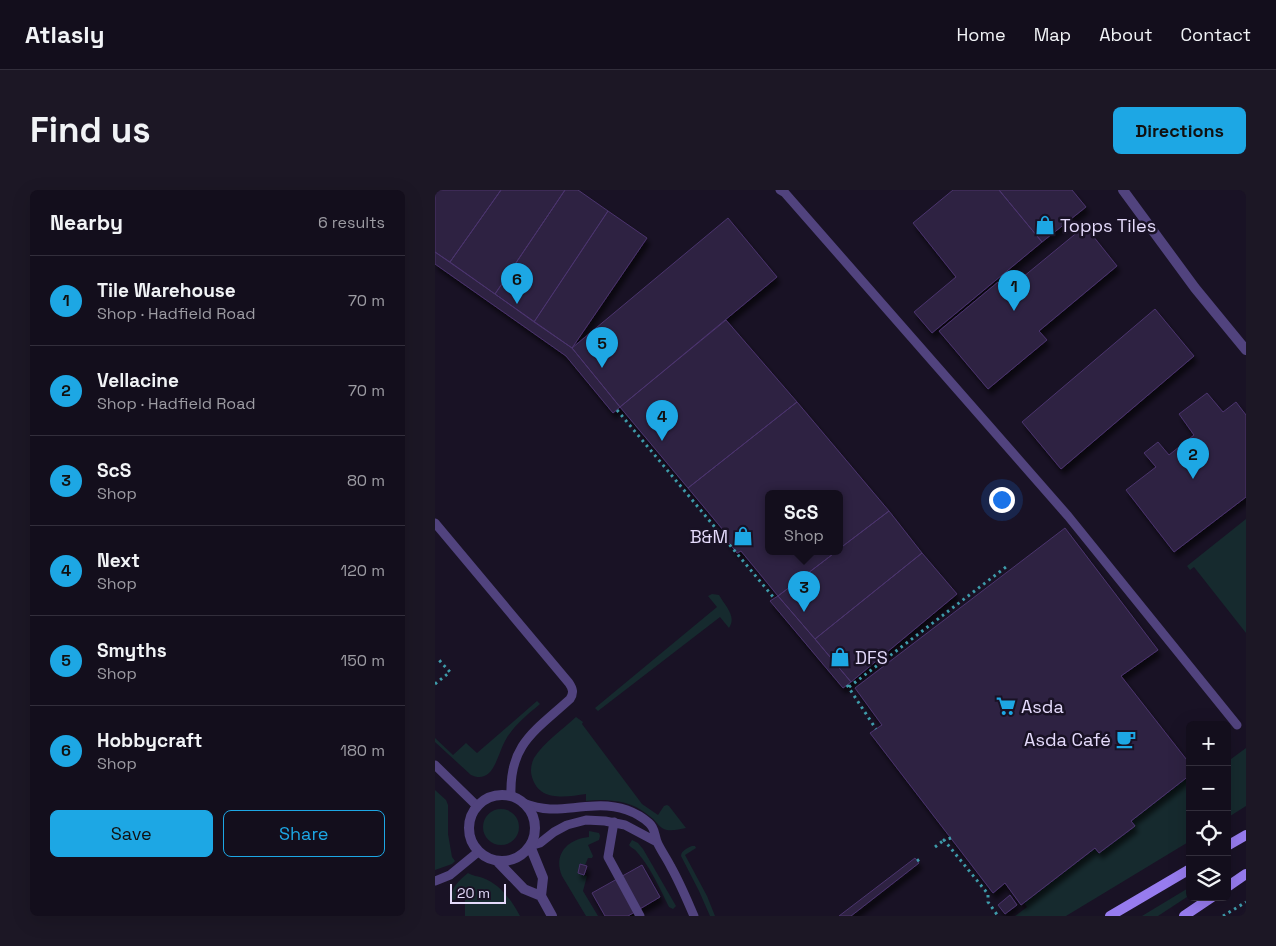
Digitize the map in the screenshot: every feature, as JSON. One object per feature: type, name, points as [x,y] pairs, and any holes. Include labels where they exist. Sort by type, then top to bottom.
[{"type":"main road","points":[[1231,844],[1246,835]]},
{"type":"main road","points":[[1111,916],[1186,870]]},
{"type":"main road","points":[[1231,884],[1246,874]]},
{"type":"main road","points":[[1184,916],[1206,901]]},
{"type":"street","points":[[1123,190],[1195,288],[1246,350]]},
{"type":"street","points":[[511,796],[523,802],[531,813],[535,825],[534,837],[526,852],[519,857],[510,861],[490,860],[478,852],[471,840],[470,820],[473,811],[483,801],[491,797],[511,796]]},
{"type":"street","points":[[530,846],[543,878],[541,896],[552,916]]},
{"type":"street","points":[[497,861],[524,889],[541,896]]},
{"type":"lane","points":[[785,191],[1069,516],[1237,725]]},
{"type":"lane","points":[[435,523],[573,689],[570,699],[530,736],[518,752],[511,774],[511,796]]},
{"type":"lane","points":[[435,765],[477,806]]},
{"type":"lane","points":[[523,802],[535,807],[557,810],[596,806],[618,808],[630,812],[649,823],[654,829],[657,842],[672,868],[694,916]]},
{"type":"lane","points":[[530,846],[567,825],[597,820],[615,822],[657,842]]},
{"type":"lane","points":[[615,822],[608,857],[640,916]]},
{"type":"lane","points":[[435,881],[450,876],[478,852]]},
{"type":"path","points":[[617,410],[774,598]]},
{"type":"path","points":[[876,729],[848,686],[1006,567]]},
{"type":"path","points":[[435,684],[450,672],[439,660]]},
{"type":"path","points":[[935,847],[944,840],[951,838]]},
{"type":"path","points":[[944,840],[988,894],[988,902],[998,916]]},
{"type":"path","points":[[1223,916],[1246,902]]},
{"type":"green space","points":[[1246,519],[1246,633],[1194,567],[1190,570],[1187,566]]},
{"type":"green space","points":[[712,594],[719,595],[731,615],[732,619],[729,628],[720,617],[598,711],[595,708],[717,607],[708,596]]},
{"type":"green space","points":[[537,701],[540,704],[512,730],[494,767],[483,777],[471,775],[435,742],[435,738],[453,755],[466,743],[477,753]]},
{"type":"green space","points":[[576,717],[583,722],[582,724],[642,804],[658,815],[664,806],[669,806],[686,828],[665,829],[636,807],[618,801],[586,801],[586,794],[562,797],[541,791],[531,775],[534,758],[548,741]]},
{"type":"green space","points":[[1246,748],[1246,806],[1231,815],[1231,766],[1231,759]]},
{"type":"green space","points":[[1186,778],[1186,843],[1066,916],[1015,916],[1027,907],[1024,903]]},
{"type":"green space","points":[[435,790],[446,800],[448,805],[448,834],[452,857],[455,861],[452,864],[435,870]]},
{"type":"green space","points":[[501,809],[514,814],[519,827],[514,840],[501,845],[488,840],[483,827],[488,814]]},
{"type":"green space","points":[[589,831],[599,833],[599,840],[588,845],[593,856],[588,858],[585,865],[580,864],[578,873],[587,876],[583,891],[598,916],[586,916],[562,876],[559,861],[564,849],[568,845],[581,838],[589,837]]},
{"type":"green space","points":[[632,840],[643,849],[676,906],[673,909],[669,907],[647,865],[629,845]]},
{"type":"green space","points":[[692,846],[696,848],[685,855],[707,896],[715,916],[710,916],[681,856],[683,851]]},
{"type":"green space","points":[[468,873],[495,884],[509,899],[520,916],[465,916],[465,899],[451,900],[452,892],[456,885]]},
{"type":"green space","points":[[1186,889],[1186,898],[1158,916],[1142,916]]},
{"type":"building","points":[[435,190],[501,190],[450,262],[435,252]]},
{"type":"building","points":[[501,190],[565,190],[495,294],[450,262]]},
{"type":"building","points":[[565,190],[578,190],[608,211],[534,322],[495,294]]},
{"type":"building","points":[[953,190],[999,190],[1042,242],[932,333],[914,312],[956,277],[913,223]]},
{"type":"building","name":"Topps Tiles","points":[[999,190],[1072,190],[1086,207],[1042,242]]},
{"type":"building","points":[[608,211],[647,238],[572,348],[534,322]]},
{"type":"building","points":[[728,218],[777,277],[620,407],[572,348]]},
{"type":"building","points":[[1085,226],[1117,266],[1039,331],[1047,340],[988,389],[939,331],[998,282],[1006,291]]},
{"type":"building","points":[[435,252],[572,348],[620,407],[613,413],[566,356],[435,264]]},
{"type":"building","points":[[1155,309],[1194,356],[1061,469],[1022,422]]},
{"type":"building","points":[[726,320],[797,402],[688,488],[620,407]]},
{"type":"building","points":[[1207,393],[1223,412],[1236,402],[1246,415],[1246,497],[1174,552],[1126,490],[1156,467],[1144,453],[1158,442],[1169,455],[1194,435],[1179,414]]},
{"type":"building","points":[[797,402],[889,511],[843,546],[843,490],[765,490],[765,555],[832,555],[778,596],[741,551],[737,553],[726,539],[729,537],[688,488]]},
{"type":"building","points":[[889,511],[922,553],[815,639],[778,596],[832,555],[843,555],[843,546]]},
{"type":"building","name":"Asda","points":[[1065,528],[1158,650],[1121,676],[1186,759],[1186,778],[1131,821],[1135,826],[1099,853],[1095,848],[1021,905],[1005,883],[993,893],[870,733],[882,725],[855,688]]},
{"type":"building","points":[[922,553],[957,594],[851,682],[815,639]]},
{"type":"building","points":[[778,596],[851,682],[843,688],[770,601]]},
{"type":"building","points":[[915,858],[919,863],[851,916],[839,916]]},
{"type":"building","points":[[580,864],[587,866],[584,875],[578,873]]},
{"type":"building","points":[[642,865],[660,897],[628,916],[605,916],[592,893]]},
{"type":"building","points":[[1010,895],[1017,905],[1005,914],[998,905]]},
{"type":"place","name":"Topps Tiles","points":[[1045,225]]},
{"type":"place","name":"Hobbycraft","points":[[517,304]]},
{"type":"place","name":"Tile Warehouse","points":[[1014,311]]},
{"type":"place","name":"Smyths","points":[[602,368]]},
{"type":"place","name":"Next","points":[[662,441]]},
{"type":"place","name":"Vellacine","points":[[1193,479]]},
{"type":"place","name":"B&M","points":[[743,536]]},
{"type":"place","name":"ScS","points":[[804,612]]},
{"type":"place","name":"DFS","points":[[840,657]]},
{"type":"place","name":"Asda","points":[[1006,706]]},
{"type":"place","name":"Asda Café","points":[[1126,739]]}]
